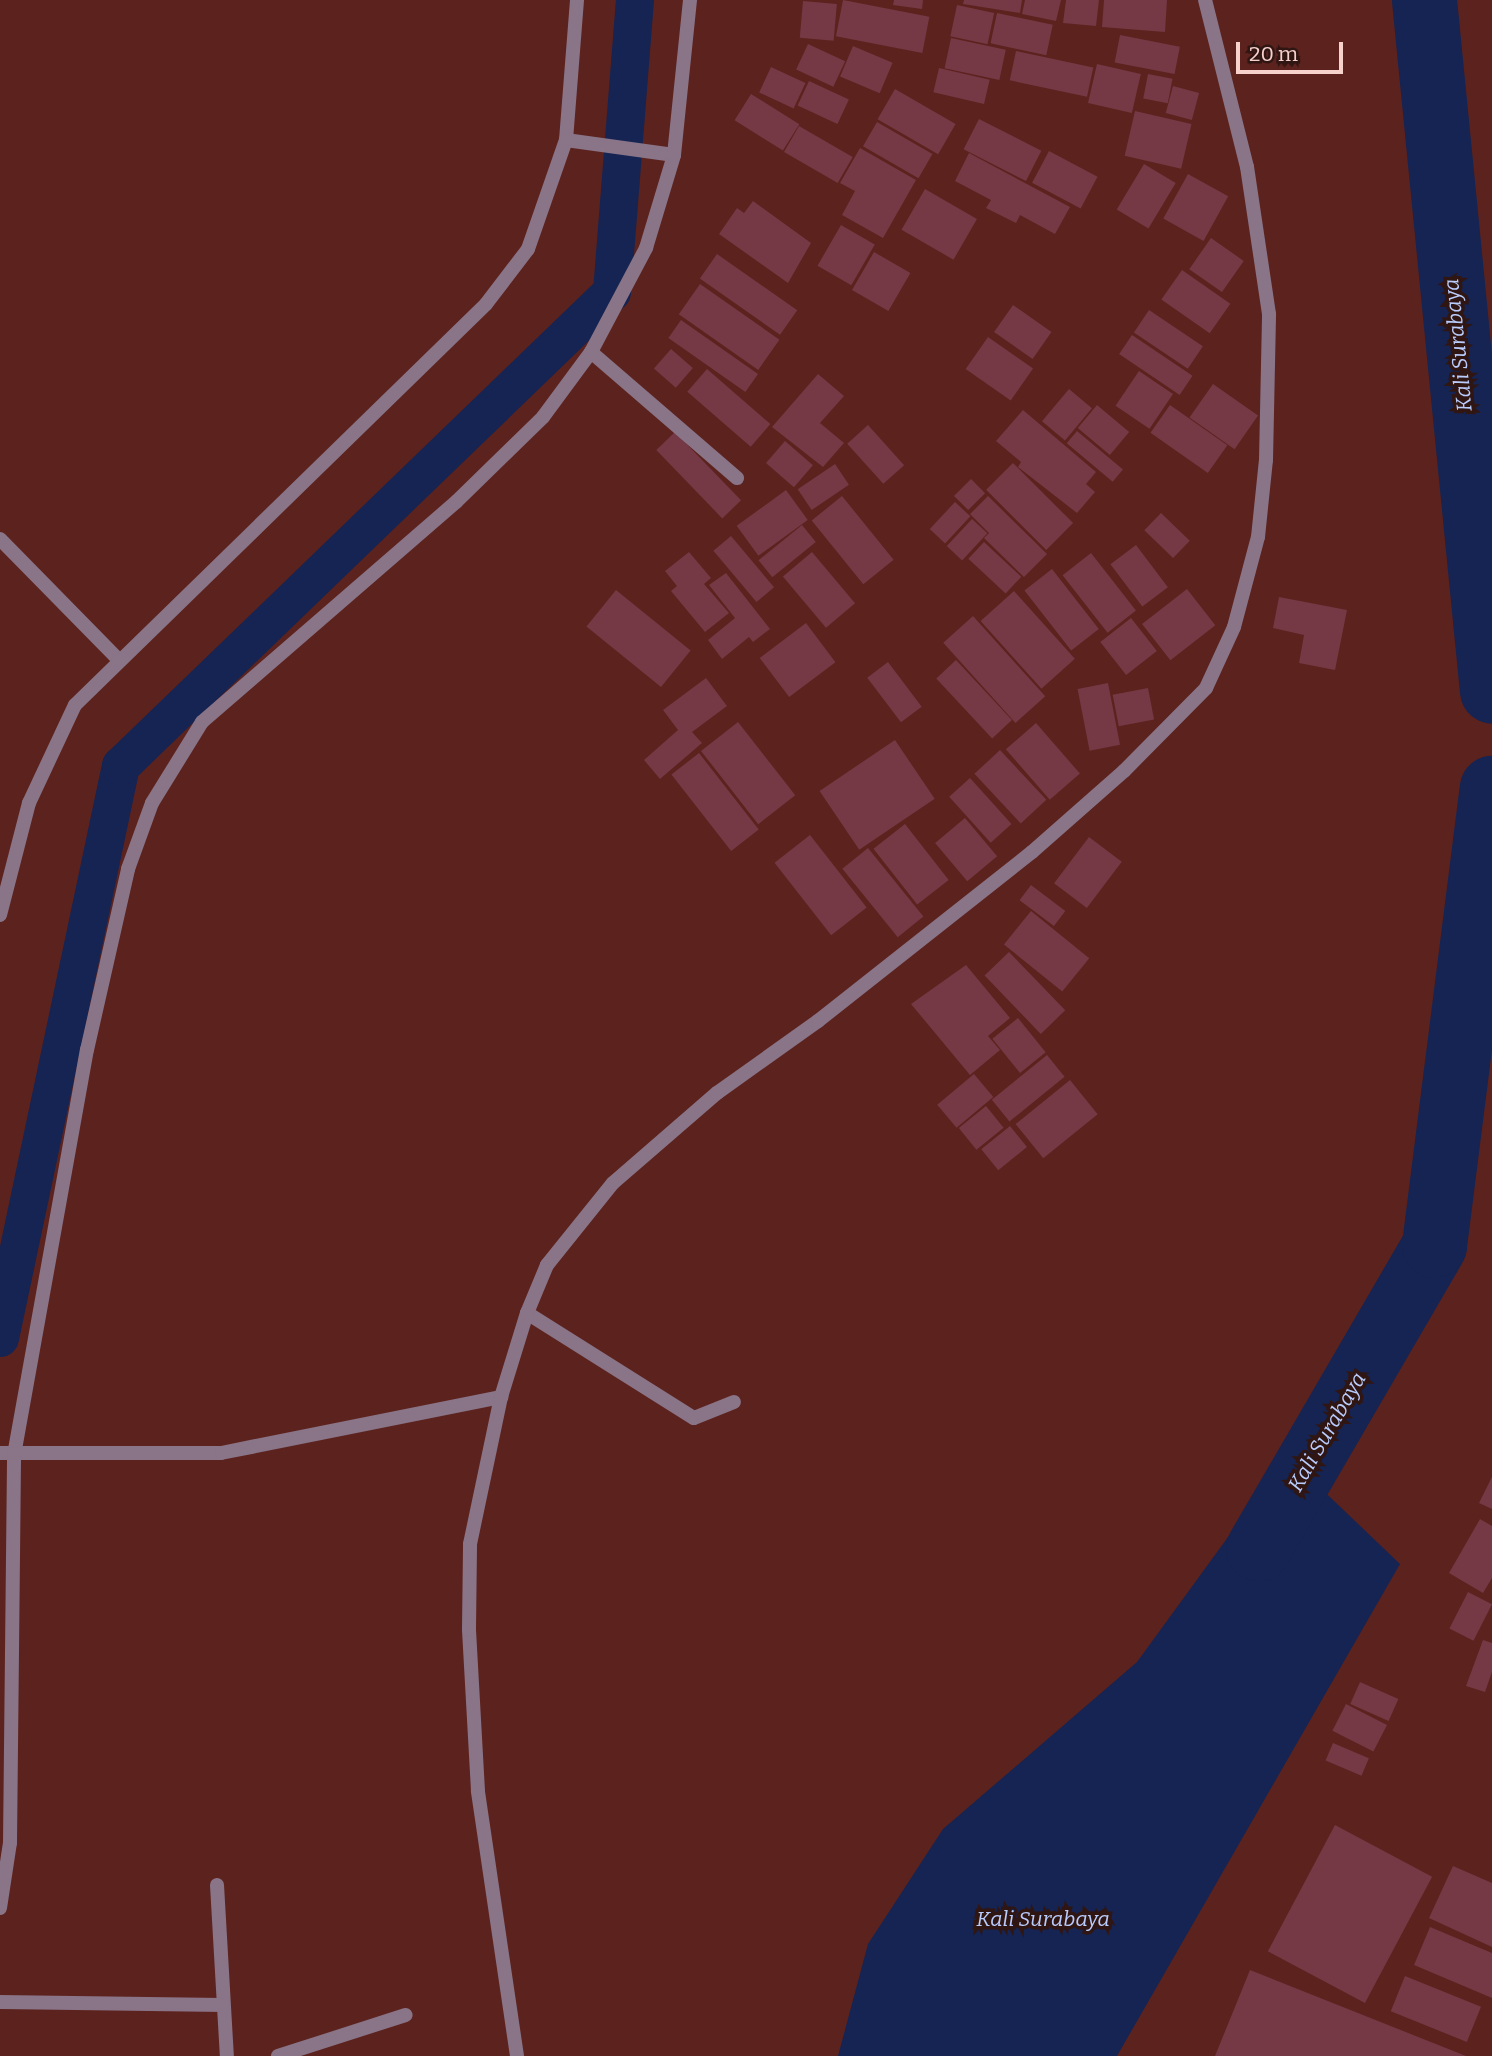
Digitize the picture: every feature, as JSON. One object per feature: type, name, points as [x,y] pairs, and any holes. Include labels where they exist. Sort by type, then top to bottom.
[{"type":"street","points":[[0,915],[29,803],[50,753],[75,705],[118,659],[486,304],[528,249],[566,140],[576,0]]},
{"type":"street","points":[[0,1908],[9,1843],[7,1454],[87,1050],[128,869],[152,803],[202,722],[457,502],[543,417],[591,352],[646,248],[674,155],[690,0]]},
{"type":"street","points":[[517,2056],[478,1791],[469,1629],[470,1544],[501,1397],[527,1313],[547,1265],[613,1183],[717,1093],[818,1021],[1032,852],[1124,771],[1206,688],[1234,627],[1258,537],[1266,460],[1269,314],[1247,167],[1205,0]]},
{"type":"street","points":[[566,140],[592,141],[674,155]]},
{"type":"street","points":[[591,352],[737,478]]},
{"type":"street","points":[[2,548],[118,659]]},
{"type":"street","points":[[527,1313],[694,1418],[734,1402]]},
{"type":"street","points":[[7,1454],[221,1453],[501,1397]]},
{"type":"street","points":[[217,1885],[227,2056]]},
{"type":"street","points":[[0,2002],[223,2005]]},
{"type":"street","points":[[278,2056],[406,2015]]},
{"type":"water","name":"Kali Surabaya","points":[[1287,1456],[1400,1564],[1117,2056],[838,2056],[868,1944],[943,1829],[1137,1662]]},
{"type":"building","points":[[843,0],[929,17],[922,53],[836,36]]},
{"type":"building","points":[[894,0],[923,0],[922,9],[893,5]]},
{"type":"building","points":[[964,0],[1022,0],[1020,13],[963,4]]},
{"type":"building","points":[[1025,0],[1061,0],[1056,21],[1022,14]]},
{"type":"building","points":[[1066,0],[1099,0],[1096,26],[1063,23]]},
{"type":"building","points":[[1104,0],[1167,0],[1165,32],[1102,27]]},
{"type":"building","points":[[803,1],[837,4],[834,41],[800,38]]},
{"type":"building","points":[[957,5],[994,13],[988,44],[950,36]]},
{"type":"building","points":[[997,13],[1053,25],[1046,55],[991,43]]},
{"type":"building","points":[[1120,35],[1180,47],[1175,74],[1115,62]]},
{"type":"building","points":[[951,38],[1006,50],[999,80],[945,68]]},
{"type":"building","points":[[808,44],[845,61],[833,87],[796,69]]},
{"type":"building","points":[[853,46],[893,63],[880,93],[840,76]]},
{"type":"building","points":[[1016,51],[1093,67],[1087,97],[1010,80]]},
{"type":"building","points":[[1097,64],[1141,74],[1132,113],[1088,103]]},
{"type":"building","points":[[771,67],[805,83],[794,108],[759,92]]},
{"type":"building","points":[[939,68],[990,80],[984,104],[933,92]]},
{"type":"building","points":[[1148,74],[1173,79],[1168,103],[1143,99]]},
{"type":"building","points":[[809,81],[849,100],[837,124],[798,105]]},
{"type":"building","points":[[1173,86],[1199,93],[1192,120],[1166,113]]},
{"type":"building","points":[[895,89],[956,124],[938,154],[878,119]]},
{"type":"building","points":[[751,94],[799,124],[783,150],[735,120]]},
{"type":"building","points":[[1135,111],[1192,124],[1181,169],[1125,156]]},
{"type":"building","points":[[979,119],[1041,151],[1026,181],[964,149]]},
{"type":"building","points":[[877,122],[932,154],[918,178],[863,146]]},
{"type":"building","points":[[799,126],[853,157],[838,183],[784,152]]},
{"type":"building","points":[[860,148],[916,180],[883,238],[842,215],[855,191],[840,183]]},
{"type":"building","points":[[1049,151],[1098,177],[1081,209],[1032,183]]},
{"type":"building","points":[[969,153],[1070,207],[1055,234],[1020,215],[1016,223],[986,208],[991,200],[955,181]]},
{"type":"building","points":[[1144,164],[1176,183],[1148,228],[1117,209]]},
{"type":"building","points":[[1188,174],[1228,196],[1204,241],[1163,219]]},
{"type":"building","points":[[925,189],[977,219],[953,260],[902,230]]},
{"type":"building","points":[[753,201],[811,243],[788,283],[719,234],[737,208],[744,213]]},
{"type":"building","points":[[841,225],[875,244],[851,285],[818,266]]},
{"type":"building","points":[[1211,238],[1244,261],[1222,292],[1189,269]]},
{"type":"building","points":[[874,252],[910,273],[888,311],[852,290]]},
{"type":"building","points":[[717,254],[797,310],[780,335],[700,279]]},
{"type":"building","points":[[1182,270],[1230,304],[1210,333],[1161,299]]},
{"type":"building","points":[[700,284],[779,340],[758,370],[679,314]]},
{"type":"building","points":[[1013,305],[1052,332],[1033,359],[994,332]]},
{"type":"building","points":[[1149,310],[1203,346],[1188,369],[1134,332]]},
{"type":"building","points":[[681,320],[758,374],[745,392],[668,338]]},
{"type":"building","points":[[1132,335],[1193,376],[1180,395],[1119,354]]},
{"type":"building","points":[[988,337],[1033,369],[1011,400],[966,369]]},
{"type":"building","points":[[671,349],[693,368],[676,388],[654,369]]},
{"type":"building","points":[[707,369],[770,424],[751,447],[687,392]]},
{"type":"building","points":[[1139,371],[1173,394],[1150,429],[1116,406]]},
{"type":"building","points":[[818,374],[844,396],[820,423],[844,443],[823,467],[772,427]]},
{"type":"building","points":[[1213,384],[1258,416],[1235,449],[1189,418]]},
{"type":"building","points":[[1069,389],[1092,408],[1065,440],[1042,421]]},
{"type":"building","points":[[1097,405],[1129,432],[1110,455],[1078,428]]},
{"type":"building","points":[[1170,405],[1227,445],[1208,473],[1150,433]]},
{"type":"building","points":[[1023,410],[1096,472],[1086,484],[1095,492],[1077,513],[1018,467],[1021,462],[996,441]]},
{"type":"building","points":[[868,425],[904,465],[883,484],[847,444]]},
{"type":"building","points":[[1077,431],[1123,470],[1113,482],[1067,443]]},
{"type":"building","points":[[675,432],[741,500],[722,518],[656,450]]},
{"type":"building","points":[[785,441],[813,465],[794,487],[766,463]]},
{"type":"building","points":[[1013,463],[1073,523],[1046,550],[986,490]]},
{"type":"building","points":[[835,464],[849,485],[812,510],[798,489]]},
{"type":"building","points":[[971,479],[985,493],[968,510],[954,496]]},
{"type":"building","points":[[786,490],[808,520],[758,556],[737,526]]},
{"type":"building","points":[[842,496],[894,560],[863,584],[812,521]]},
{"type":"building","points":[[988,496],[1047,554],[1024,577],[984,538],[989,533],[970,514]]},
{"type":"building","points":[[955,502],[970,516],[945,543],[930,529]]},
{"type":"building","points":[[1161,513],[1190,541],[1173,558],[1144,530]]},
{"type":"building","points":[[972,519],[987,533],[962,560],[947,546]]},
{"type":"building","points":[[802,525],[816,542],[772,577],[758,560]]},
{"type":"building","points":[[731,536],[774,587],[756,602],[713,551]]},
{"type":"building","points":[[984,542],[1021,577],[1006,594],[968,559]]},
{"type":"building","points":[[1136,545],[1168,587],[1142,607],[1110,564]]},
{"type":"building","points":[[689,552],[711,578],[704,584],[729,613],[705,632],[671,591],[677,586],[665,571]]},
{"type":"building","points":[[812,552],[855,603],[826,628],[783,576]]},
{"type":"building","points":[[1091,553],[1136,611],[1108,633],[1063,575]]},
{"type":"building","points":[[1052,569],[1099,629],[1071,650],[1024,591]]},
{"type":"building","points":[[726,573],[770,629],[753,642],[749,637],[722,659],[708,640],[735,618],[709,585]]},
{"type":"building","points":[[1187,589],[1215,625],[1170,660],[1142,624]]},
{"type":"building","points":[[616,590],[691,650],[661,687],[586,627]]},
{"type":"building","points":[[1014,591],[1075,659],[1041,689],[981,621]]},
{"type":"building","points":[[1279,597],[1347,610],[1335,670],[1299,663],[1304,635],[1273,628]]},
{"type":"building","points":[[973,616],[1045,696],[1016,723],[943,643]]},
{"type":"building","points":[[1131,618],[1157,651],[1126,675],[1100,642]]},
{"type":"building","points":[[806,623],[835,662],[789,697],[760,658]]},
{"type":"building","points":[[956,660],[1012,720],[992,738],[936,678]]},
{"type":"building","points":[[888,662],[922,707],[901,722],[867,678]]},
{"type":"building","points":[[706,678],[727,706],[692,732],[702,743],[660,779],[644,760],[678,730],[663,710]]},
{"type":"building","points":[[1108,683],[1120,745],[1090,751],[1078,689]]},
{"type":"building","points":[[1148,688],[1154,719],[1119,726],[1113,695]]},
{"type":"building","points":[[738,722],[795,795],[758,824],[701,751]]},
{"type":"building","points":[[1036,723],[1080,774],[1050,800],[1006,749]]},
{"type":"building","points":[[895,740],[935,799],[859,850],[820,791]]},
{"type":"building","points":[[1000,750],[1046,800],[1021,824],[974,774]]},
{"type":"building","points":[[699,753],[759,829],[731,851],[671,775]]},
{"type":"building","points":[[970,778],[1011,824],[991,843],[949,797]]},
{"type":"building","points":[[965,818],[997,856],[967,881],[935,843]]},
{"type":"building","points":[[905,824],[949,880],[917,905],[873,849]]},
{"type":"building","points":[[810,835],[867,907],[831,935],[775,863]]},
{"type":"building","points":[[1089,837],[1122,862],[1087,908],[1054,883]]},
{"type":"building","points":[[868,848],[923,916],[898,937],[842,869]]},
{"type":"building","points":[[1031,885],[1065,911],[1054,926],[1020,900]]},
{"type":"building","points":[[1031,911],[1089,958],[1062,992],[1004,944]]},
{"type":"building","points":[[1009,952],[1065,1010],[1041,1034],[985,976]]},
{"type":"building","points":[[966,965],[1010,1018],[988,1036],[1000,1050],[970,1075],[911,1004]]},
{"type":"building","points":[[1018,1018],[1046,1052],[1020,1073],[992,1039]]},
{"type":"building","points":[[1047,1055],[1065,1077],[1009,1121],[992,1100]]},
{"type":"building","points":[[974,1074],[993,1097],[957,1128],[937,1105]]},
{"type":"building","points":[[1070,1080],[1098,1114],[1043,1158],[1016,1124]]},
{"type":"building","points":[[986,1106],[1004,1128],[976,1150],[959,1128]]},
{"type":"building","points":[[1010,1126],[1027,1147],[998,1170],[981,1149]]},
{"type":"building","points":[[1492,1477],[1492,1509],[1479,1503]]},
{"type":"building","points":[[1480,1519],[1492,1526],[1492,1578],[1483,1593],[1449,1573]]},
{"type":"building","points":[[1468,1592],[1492,1604],[1473,1641],[1449,1629]]},
{"type":"building","points":[[1483,1640],[1492,1643],[1492,1672],[1485,1692],[1466,1686]]},
{"type":"building","points":[[1360,1682],[1398,1699],[1389,1721],[1350,1704]]},
{"type":"building","points":[[1346,1704],[1387,1725],[1373,1752],[1332,1731]]},
{"type":"building","points":[[1333,1743],[1369,1758],[1361,1776],[1326,1760]]},
{"type":"building","points":[[1335,1825],[1432,1877],[1365,2003],[1268,1951]]},
{"type":"building","points":[[1453,1866],[1492,1883],[1492,1947],[1429,1918]]},
{"type":"building","points":[[1430,1927],[1492,1953],[1492,1998],[1414,1965]]},
{"type":"building","points":[[1250,1970],[1466,2056],[1215,2056]]},
{"type":"building","points":[[1405,1976],[1481,2007],[1467,2042],[1391,2011]]},
{"type":"waterway","points":[[0,1338],[121,766],[612,292],[635,0]]},
{"type":"waterway","name":"Kali Surabaya","points":[[1424,0],[1492,691]]},
{"type":"waterway","name":"Kali Surabaya","points":[[1258,1548],[1434,1245],[1492,788]]}]
